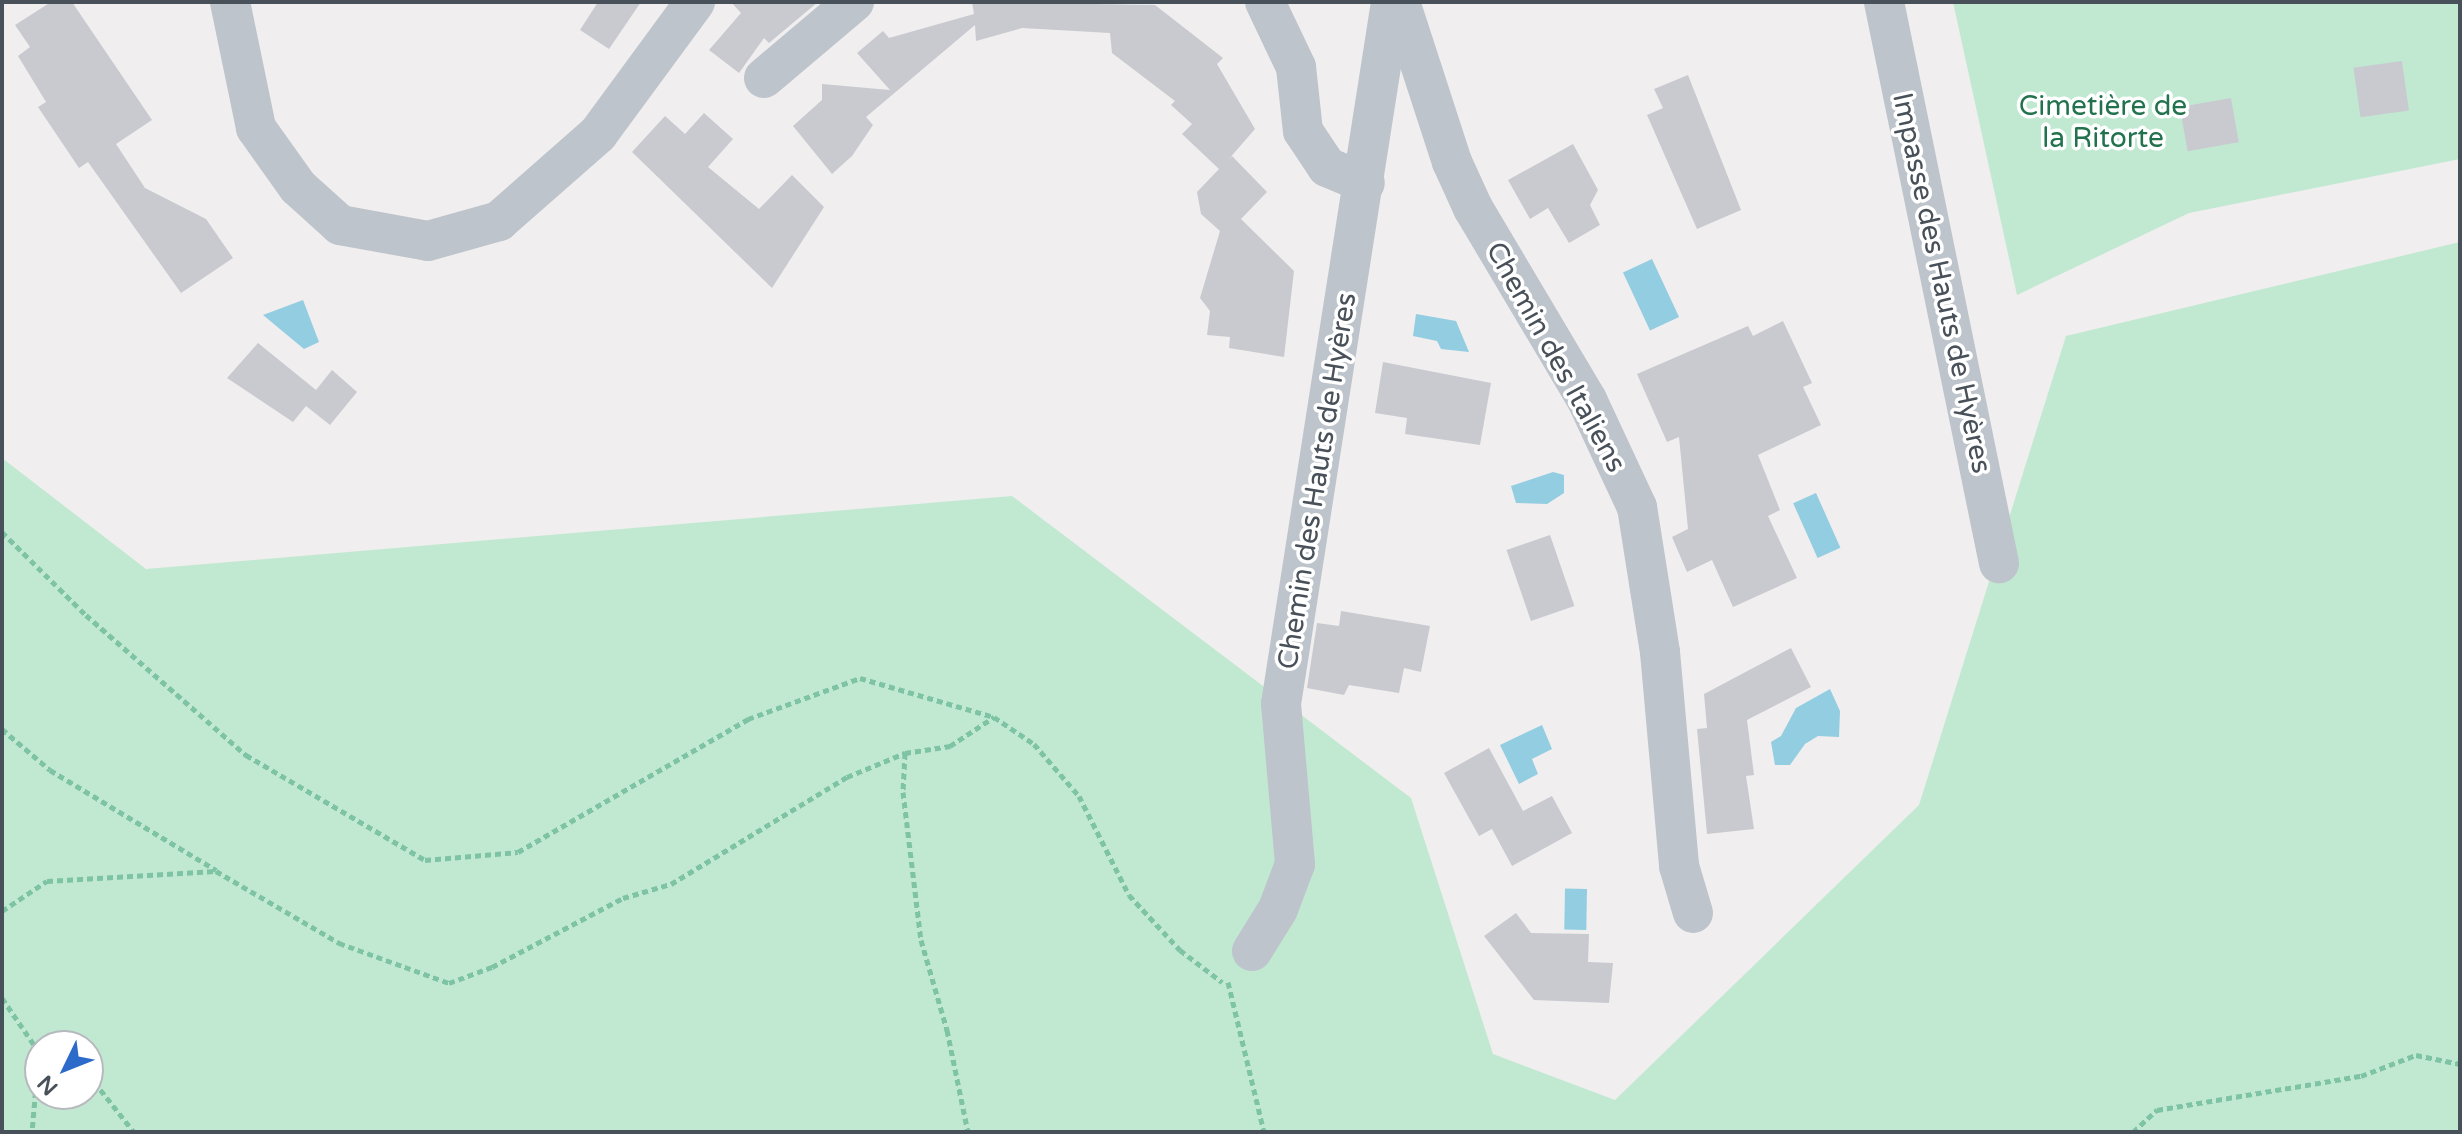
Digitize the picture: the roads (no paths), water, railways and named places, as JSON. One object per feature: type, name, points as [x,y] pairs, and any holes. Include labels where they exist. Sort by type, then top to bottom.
[{"type":"street","points":[[230,2],[256,128],[298,187],[340,225],[428,241],[499,221],[598,134],[695,2]]},
{"type":"street","points":[[764,78],[854,2]]},
{"type":"street","points":[[1265,2],[1296,67],[1303,131],[1327,167],[1365,183]]},
{"type":"street","name":"Chemin des Hauts de Hyères","points":[[1252,951],[1278,909],[1295,864],[1281,704],[1391,2]]},
{"type":"street","name":"Chemin des Italiens","points":[[1400,2],[1462,185],[1587,400],[1637,507],[1660,652],[1679,866],[1693,913]]},
{"type":"street","name":"Impasse des Hauts de Hyères","points":[[1884,2],[1999,563]]},
{"type":"water","points":[[1652,259],[1679,317],[1650,331],[1623,273]]},
{"type":"water","points":[[303,300],[319,342],[304,349],[263,315]]},
{"type":"water","points":[[1416,314],[1456,321],[1469,352],[1441,349],[1437,341],[1413,336]]},
{"type":"water","points":[[1553,472],[1564,475],[1564,493],[1547,504],[1516,503],[1511,486]]},
{"type":"water","points":[[1816,493],[1840,548],[1818,558],[1793,503]]},
{"type":"water","points":[[1830,689],[1840,711],[1839,737],[1818,736],[1805,744],[1790,765],[1775,765],[1771,742],[1781,736],[1796,708]]},
{"type":"water","points":[[1542,725],[1552,749],[1532,759],[1538,774],[1519,784],[1500,745]]},
{"type":"water","points":[[1565,889],[1587,889],[1586,930],[1564,930]]},
{"type":"park label","name":"Cimetière de la Ritorte","points":[[2103,122]]}]
